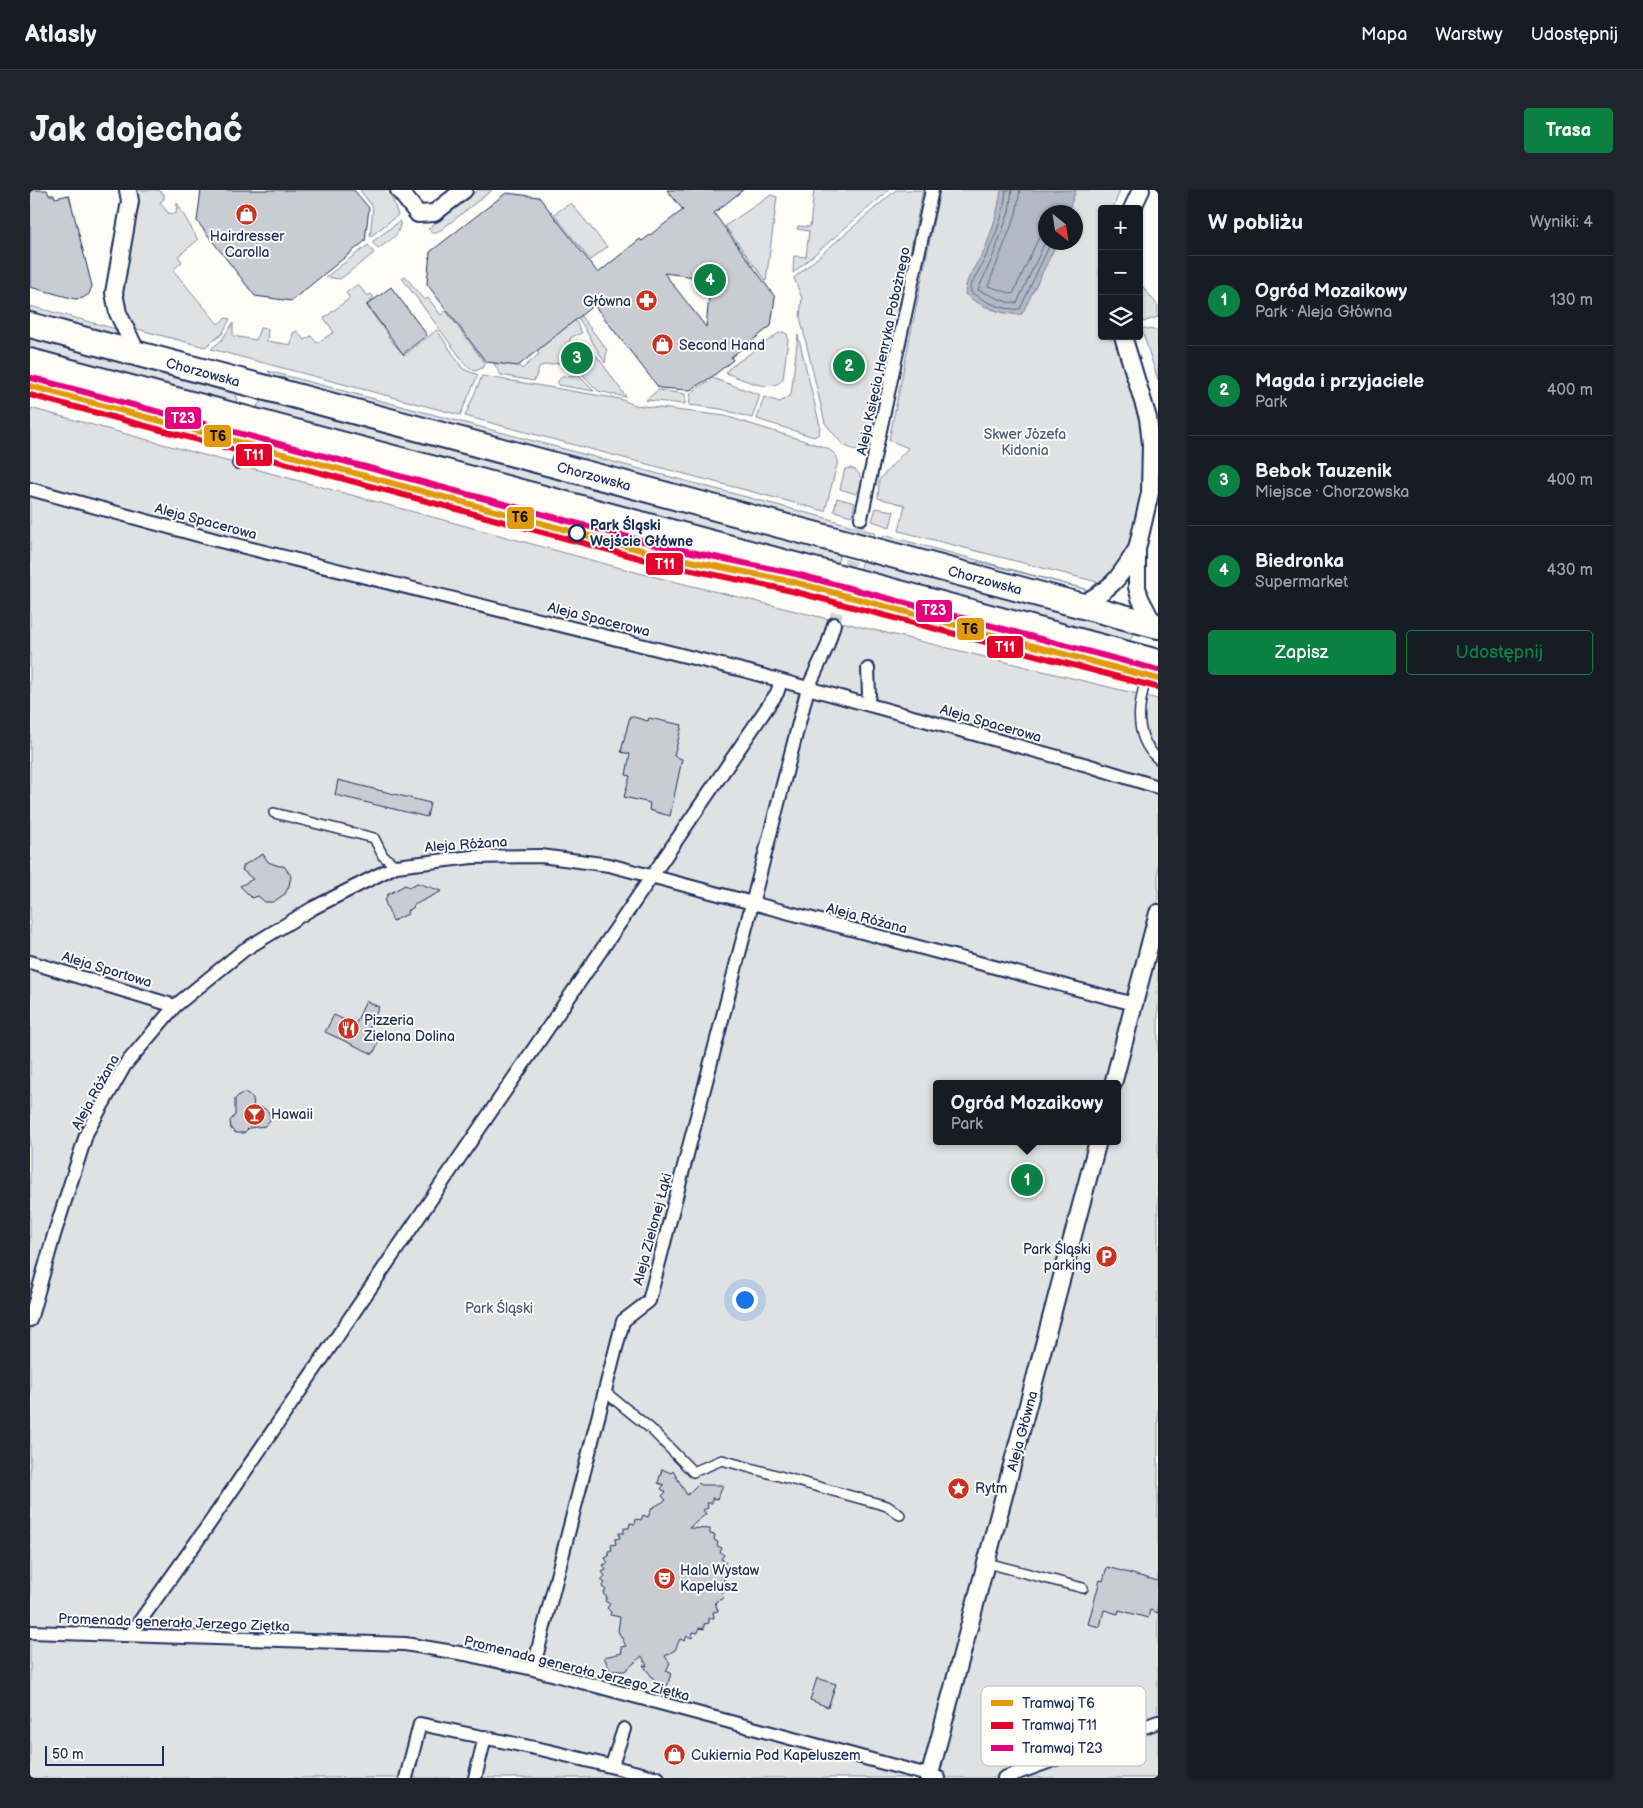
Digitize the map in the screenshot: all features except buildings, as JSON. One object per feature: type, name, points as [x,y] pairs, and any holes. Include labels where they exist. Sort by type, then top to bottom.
[{"type":"main road","name":"Chorzowska","points":[[30,325],[1156,626]]},
{"type":"main road","points":[[30,361],[1152,660],[1156,626]]},
{"type":"main road","points":[[244,419],[251,385]]},
{"type":"street","points":[[128,190],[130,202],[114,293],[118,313],[138,354]]},
{"type":"street","points":[[399,190],[418,214],[434,214],[464,190]]},
{"type":"street","name":"Aleja Księcia Henryka Pobożnego","points":[[861,518],[932,190]]},
{"type":"street","points":[[1134,205],[1141,190]]},
{"type":"street","points":[[1124,340],[1148,418],[1152,444],[1150,493],[1137,549],[1137,587],[1140,598],[1156,626]]},
{"type":"street","name":"Aleja Spacerowa","points":[[30,489],[216,540],[808,688],[1158,787]]},
{"type":"street","points":[[1082,606],[1118,580],[1137,549]]},
{"type":"street","name":"Aleja Zielonej Łąki","points":[[533,1669],[623,1321],[649,1300],[808,688],[827,647],[834,624]]},
{"type":"street","points":[[867,704],[869,694],[868,669]]},
{"type":"street","points":[[130,1635],[207,1527],[652,876],[777,692],[780,681]]},
{"type":"street","name":"Aleja Różana","points":[[30,1320],[54,1235],[87,1132],[125,1065],[175,1006],[244,950],[313,908],[396,866],[472,857],[541,856],[608,864],[1134,1004]]},
{"type":"street","points":[[1114,1080],[1158,913]]},
{"type":"street","name":"Aleja Sportowa","points":[[30,962],[175,1006]]},
{"type":"street","name":"Aleja Główna","points":[[933,1777],[1097,1145]]},
{"type":"street","name":"Promenada generała Jerzego Ziętka","points":[[30,1632],[405,1644],[465,1654],[533,1669],[933,1777]]},
{"type":"street","points":[[1146,1726],[1158,1722]]},
{"type":"street","points":[[410,1777],[420,1724],[612,1765],[658,1778]]},
{"type":"street","points":[[612,1765],[624,1728]]},
{"type":"street","points":[[475,1778],[485,1737]]},
{"type":"street","points":[[1004,1778],[1037,1766]]},
{"type":"lane","points":[[237,464],[244,419]]},
{"type":"lane","points":[[1152,660],[1138,714],[1139,728],[1148,749],[1158,760]]},
{"type":"lane","points":[[274,814],[374,838],[383,856],[396,866]]},
{"type":"lane","points":[[604,1391],[651,1429],[693,1472],[722,1460],[887,1506],[900,1515]]},
{"type":"lane","points":[[987,1563],[1083,1588]]},
{"type":"green space","points":[[136,190],[158,190],[164,194],[164,199],[160,202],[168,213],[176,214],[177,203],[198,240],[178,256],[182,262],[173,270],[218,324],[226,318],[230,319],[222,334],[205,347],[133,328],[125,311],[121,291]]},
{"type":"green space","points":[[360,190],[389,190],[398,215],[370,237],[373,207]]},
{"type":"green space","points":[[478,190],[492,190],[437,233],[432,233],[428,229]]},
{"type":"green space","points":[[814,190],[889,190],[793,273],[794,256],[806,257],[809,231],[797,229],[798,226],[810,227]]},
{"type":"green space","points":[[896,190],[923,190],[869,451],[859,452],[843,445],[825,423],[800,317],[802,298],[794,278]]},
{"type":"green space","name":"Skwer Józefa Kidonia","points":[[940,190],[1120,190],[1114,205],[1098,205],[1098,340],[1116,340],[1138,414],[1142,442],[1143,478],[1138,513],[1128,547],[1119,566],[1105,584],[899,531],[905,505],[878,498],[879,480],[908,448],[889,440]]},
{"type":"green space","points":[[771,195],[777,197],[766,281],[725,226]]},
{"type":"green space","points":[[571,203],[607,247],[590,260],[554,214]]},
{"type":"green space","points":[[400,221],[396,234],[390,241],[378,249],[372,242]]},
{"type":"green space","points":[[368,245],[374,253],[340,279],[326,277]]},
{"type":"green space","points":[[405,276],[424,300],[428,298],[441,315],[446,311],[485,363],[482,368],[475,371],[466,365],[402,278]]},
{"type":"green space","points":[[358,284],[367,296],[371,294],[374,298],[366,305],[383,328],[387,324],[394,332],[388,337],[404,355],[437,330],[463,369],[478,375],[460,415],[211,349],[221,341],[233,323],[233,336],[256,340],[260,328],[268,329],[267,341],[291,345],[293,333],[297,331],[304,340],[311,336],[317,343],[334,332],[324,318],[350,298],[346,293]]},
{"type":"green space","points":[[1143,287],[1158,306],[1158,317],[1143,322]]},
{"type":"green space","points":[[30,306],[120,330],[121,338],[30,317]]},
{"type":"green space","points":[[580,315],[607,350],[605,363],[578,317]]},
{"type":"green space","points":[[575,320],[582,333],[571,337],[569,342],[571,353],[559,363],[540,366],[534,381],[501,375],[493,362],[518,365],[522,369],[539,354],[536,350]]},
{"type":"green space","points":[[1143,329],[1158,331],[1158,380],[1143,333]]},
{"type":"green space","points":[[783,332],[787,334],[788,339],[783,379],[778,384],[771,386],[756,384],[726,373],[728,369]]},
{"type":"green space","points":[[30,335],[234,391],[237,401],[233,404],[30,353]]},
{"type":"green space","points":[[798,335],[820,426],[819,434],[814,437],[757,419],[764,397],[780,402],[791,395]]},
{"type":"green space","points":[[593,355],[597,356],[626,397],[598,391],[583,375],[583,362]]},
{"type":"green space","points":[[30,371],[238,426],[240,431],[238,438],[30,382]]},
{"type":"green space","points":[[268,371],[826,518],[875,533],[873,541],[284,385],[285,378],[279,377],[277,383]]},
{"type":"green space","points":[[482,376],[620,399],[635,405],[725,416],[827,448],[836,455],[838,461],[825,511],[465,416]]},
{"type":"green space","points":[[579,376],[594,391],[558,385],[558,381],[562,377]]},
{"type":"green space","points":[[712,378],[760,395],[752,418],[721,409],[689,405],[691,393]]},
{"type":"green space","points":[[658,390],[685,394],[685,404],[646,400]]},
{"type":"green space","points":[[263,399],[841,550],[836,567],[260,413],[257,406]]},
{"type":"green space","name":"Park Śląski","points":[[30,408],[639,573],[1158,699],[1158,1778],[30,1778]]},
{"type":"green space","points":[[252,431],[523,502],[521,514],[246,440],[247,433]]},
{"type":"green space","points":[[851,468],[859,473],[862,482],[861,488],[856,494],[840,489],[845,469]]},
{"type":"green space","points":[[837,498],[855,503],[852,516],[834,511]]},
{"type":"green space","points":[[876,508],[894,511],[890,527],[872,521]]},
{"type":"green space","points":[[884,535],[1088,590],[979,562],[969,564],[882,543]]},
{"type":"green space","points":[[863,557],[1132,631],[1133,636],[1127,643],[858,574]]},
{"type":"water","points":[[1001,190],[1076,190],[1071,205],[1038,205],[1038,250],[1054,250],[1022,314],[992,309],[965,294],[969,277],[984,251],[996,214]]},
{"type":"tunnel","points":[[834,624],[861,518]]},
{"type":"tram line","name":"T23","points":[[32,378],[658,545],[796,574],[1158,670]]},
{"type":"tram line","name":"T6","points":[[30,386],[656,554],[794,582],[1158,679]]},
{"type":"tram line","name":"T11","points":[[30,395],[654,562],[792,591],[1156,687]]},
{"type":"place","name":"Hairdresser Carolla","points":[[247,214]]},
{"type":"place","name":"Biedronka","points":[[710,280]]},
{"type":"place","name":"Główna","points":[[647,301]]},
{"type":"place","name":"Second Hand","points":[[663,345]]},
{"type":"place","name":"Bebok Tauzenik","points":[[577,358]]},
{"type":"place","name":"Magda i przyjaciele","points":[[849,366]]},
{"type":"place","name":"Park Śląski Wejście Główne","points":[[577,533]]},
{"type":"place","name":"Pizzeria Zielona Dolina","points":[[348,1028]]},
{"type":"place","name":"Hawaii","points":[[255,1114]]},
{"type":"place","name":"Ogród Mozaikowy","points":[[1027,1180]]},
{"type":"place","name":"Park Śląski parking","points":[[1107,1257]]},
{"type":"place","name":"Rytm","points":[[959,1488]]},
{"type":"place","name":"Hala Wystaw Kapelusz","points":[[664,1578]]},
{"type":"place","name":"Cukiernia Pod Kapeluszem","points":[[675,1755]]}]
